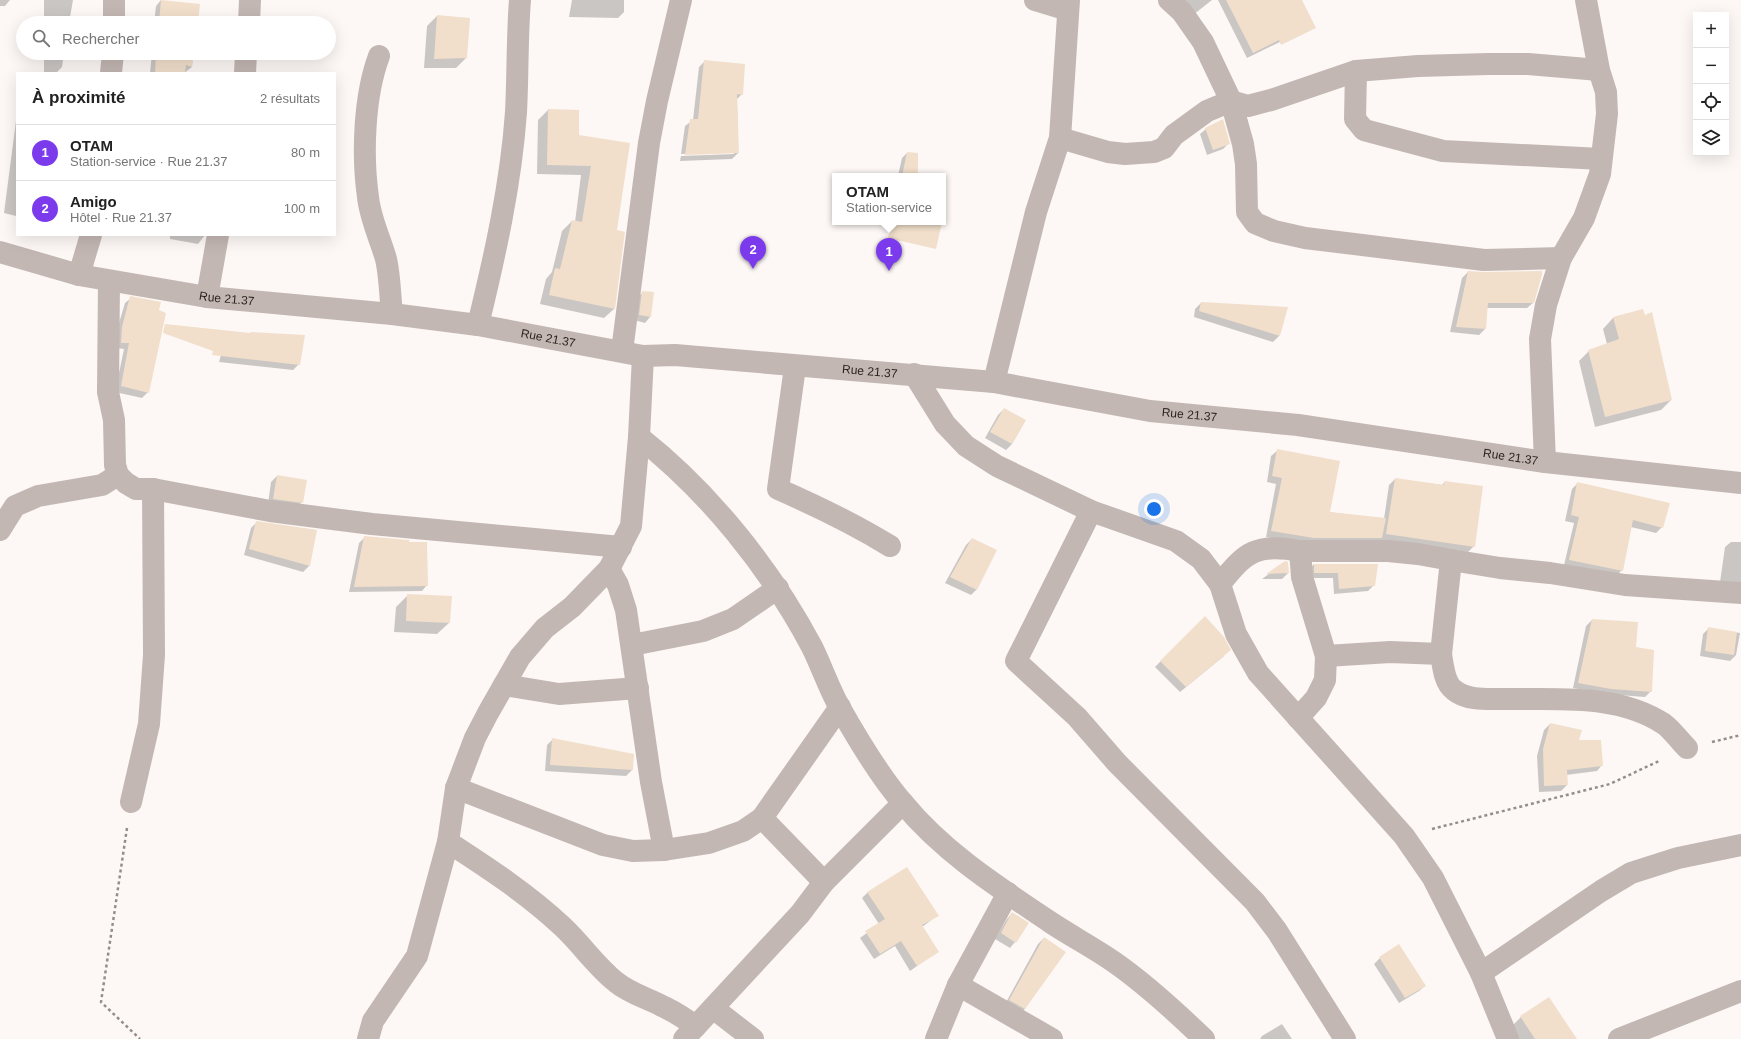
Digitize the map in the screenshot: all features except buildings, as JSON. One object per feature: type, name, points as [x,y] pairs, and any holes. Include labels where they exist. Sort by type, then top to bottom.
[{"type":"street","points":[[114,0],[114,16]]},
{"type":"street","points":[[249,16],[250,0]]},
{"type":"street","points":[[478,325],[508,184],[516,112],[517,44],[520,0]]},
{"type":"street","points":[[622,351],[649,143],[657,101],[681,0]]},
{"type":"street","points":[[994,382],[1036,212],[1060,138],[1069,5],[1035,0]]},
{"type":"street","points":[[1170,0],[1182,12],[1203,42],[1231,101],[1244,144],[1247,212],[1255,223],[1274,231],[1305,238],[1484,260],[1561,258]]},
{"type":"street","points":[[1545,462],[1540,339],[1546,305],[1561,258],[1584,218],[1600,174],[1606,107],[1606,92],[1599,70],[1586,0]]},
{"type":"street","points":[[380,56],[372,74],[368,99],[366,178],[371,212],[386,261],[392,314]]},
{"type":"street","points":[[111,72],[112,60]]},
{"type":"street","points":[[245,72],[246,60]]},
{"type":"street","points":[[1060,138],[1108,152],[1125,154],[1154,152],[1164,148],[1174,135],[1190,122],[1208,111],[1231,101],[1248,106],[1356,71],[1418,66],[1488,64],[1528,64],[1599,70]]},
{"type":"street","points":[[1356,71],[1355,120],[1364,130],[1443,150],[1601,159]]},
{"type":"street","points":[[79,275],[91,236]]},
{"type":"street","points":[[207,297],[218,236]]},
{"type":"street","name":"Rue 21.37","points":[[0,252],[79,275],[207,297],[392,314],[478,325],[643,356],[674,355],[795,367],[914,374],[994,382],[1150,411],[1298,425],[1545,462],[1741,483]]},
{"type":"street","points":[[109,281],[108,392],[114,420],[115,465],[118,475],[126,483],[136,489],[153,489],[270,511],[372,524],[621,547]]},
{"type":"street","points":[[368,1039],[373,1021],[417,956],[448,842],[456,788],[475,738],[520,657],[545,628],[572,607],[609,570],[631,526],[639,437],[643,356]]},
{"type":"street","points":[[795,367],[778,489],[813,504],[865,530],[890,546]]},
{"type":"street","points":[[914,374],[945,424],[966,446],[997,466],[1091,511],[1176,540],[1201,559],[1220,584],[1236,634],[1258,673],[1404,836],[1433,878],[1481,973],[1508,1039]]},
{"type":"street","points":[[639,437],[684,475],[737,534],[778,588],[813,649],[840,707],[903,804],[944,845],[972,869],[1050,923],[1113,961],[1168,1004],[1204,1039]]},
{"type":"street","points":[[0,530],[15,506],[38,496],[102,485],[118,475]]},
{"type":"street","points":[[131,802],[149,724],[154,655],[153,489]]},
{"type":"street","points":[[1091,511],[1016,662],[1077,717],[1117,763],[1255,902],[1277,931],[1345,1039]]},
{"type":"street","points":[[1220,584],[1237,562],[1258,550],[1278,547],[1300,551],[1388,551],[1418,554],[1625,585],[1741,593]]},
{"type":"street","points":[[1298,718],[1316,698],[1325,680],[1326,656],[1302,577],[1300,551]]},
{"type":"street","points":[[1452,560],[1441,654],[1446,679],[1452,690],[1461,695],[1480,699],[1580,698],[1639,710],[1665,725],[1686,748]]},
{"type":"street","points":[[609,570],[618,585],[626,610],[651,782],[664,850]]},
{"type":"street","points":[[632,644],[703,631],[733,619],[778,588]]},
{"type":"street","points":[[1326,656],[1390,652],[1441,654]]},
{"type":"street","points":[[504,685],[559,694],[638,688]]},
{"type":"street","points":[[456,788],[603,845],[633,851],[664,850],[708,843],[743,831],[762,818],[840,707]]},
{"type":"street","points":[[448,842],[492,870],[535,903],[563,927],[596,963],[617,983],[673,1011],[690,1032],[800,914],[824,882],[903,804]]},
{"type":"street","points":[[762,818],[824,882]]},
{"type":"street","points":[[1481,973],[1601,891],[1632,873],[1678,858],[1741,845]]},
{"type":"street","points":[[936,1039],[958,985],[1008,893]]},
{"type":"street","points":[[958,985],[1052,1039]]},
{"type":"street","points":[[1619,1039],[1741,991]]},
{"type":"street","points":[[713,1008],[753,1039]]},
{"type":"path","points":[[1404,836],[1610,784],[1686,748],[1741,735]]},
{"type":"path","points":[[131,802],[102,1002],[140,1039]]},
{"type":"place","name":"Amigo","points":[[753,269]]},
{"type":"place","name":"OTAM","points":[[889,271]]}]
